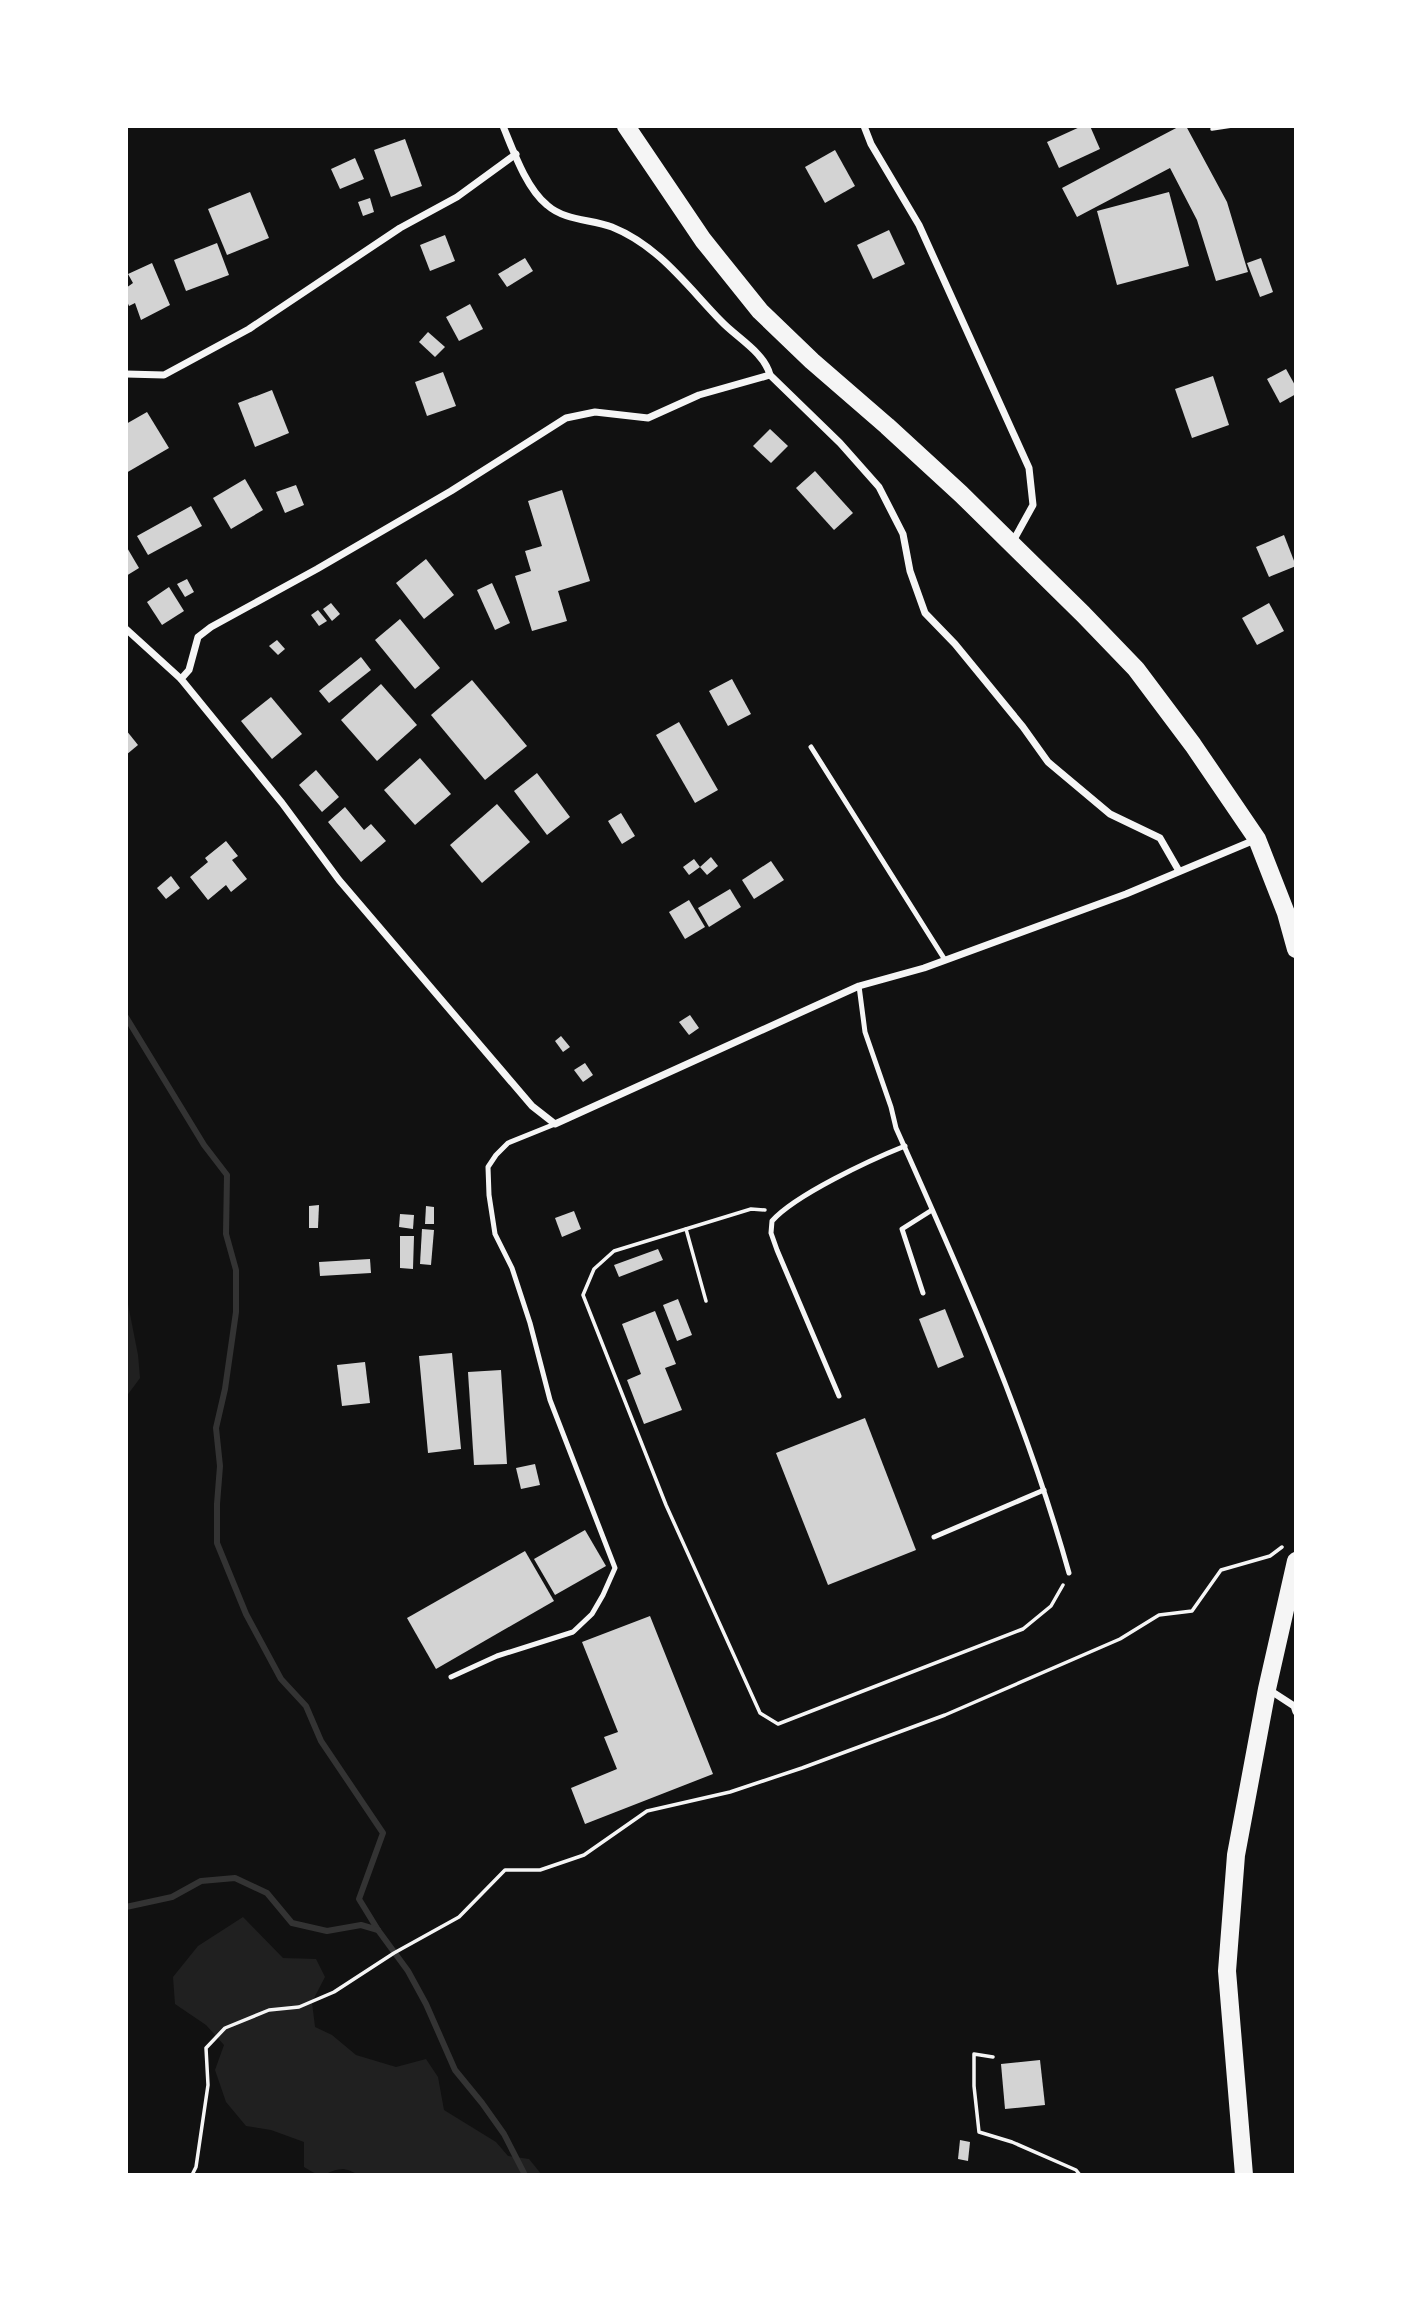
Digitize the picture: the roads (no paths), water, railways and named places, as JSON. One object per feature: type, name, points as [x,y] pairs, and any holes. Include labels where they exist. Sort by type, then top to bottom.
[{"type":"main road","points":[[626,126],[703,240],[760,311],[812,362],[887,426],[1012,543],[1136,668],[1257,839],[1286,913],[1296,949]]},
{"type":"main road","points":[[1244,2175],[1227,1971],[1236,1855],[1267,1689],[1296,1561]]},
{"type":"street","points":[[503,126],[526,177],[546,205],[564,215],[611,227],[644,244],[687,282],[721,321],[767,364],[770,375],[840,443],[879,487],[903,534],[910,571],[925,613],[964,654],[1048,762],[1110,814],[1160,838],[1179,871]]},
{"type":"street","points":[[864,126],[871,144],[919,225],[1029,468],[1033,505],[1012,543]]},
{"type":"street","points":[[126,374],[164,375],[249,329],[400,228],[457,197],[516,154]]},
{"type":"street","points":[[181,678],[189,670],[198,637],[211,627],[429,504],[566,418],[596,412],[648,418],[699,395],[770,375]]},
{"type":"street","points":[[126,629],[181,678],[282,803],[339,880],[438,993],[508,1079],[532,1106],[555,1124],[859,986],[945,960],[1126,894],[1257,839]]},
{"type":"street","points":[[1267,1689],[1294,1706],[1296,1712]]},
{"type":"lane","points":[[811,747],[945,960]]},
{"type":"lane","points":[[859,986],[865,1032],[905,1146],[1007,1383],[1069,1573]]},
{"type":"lane","points":[[451,1677],[497,1656],[573,1632],[592,1614],[615,1568],[550,1400],[512,1268],[495,1234],[489,1195],[488,1167],[496,1155],[508,1143],[555,1124]]},
{"type":"lane","points":[[839,1396],[777,1250],[771,1233],[772,1221],[780,1212],[834,1180],[905,1146]]},
{"type":"lane","points":[[923,1293],[902,1230],[932,1210]]},
{"type":"lane","points":[[934,1538],[1044,1490]]},
{"type":"waterway","points":[[126,1017],[204,1145],[227,1175],[226,1234],[236,1270],[236,1312],[225,1389],[216,1428],[220,1466],[217,1543],[246,1614],[281,1679],[306,1706],[321,1741],[383,1833],[359,1899],[408,1971],[426,2004],[455,2070],[504,2134],[525,2175]]},
{"type":"waterway","points":[[126,1907],[172,1897],[201,1881],[235,1878],[267,1893],[292,1923],[327,1931],[361,1925],[378,1930]]}]
